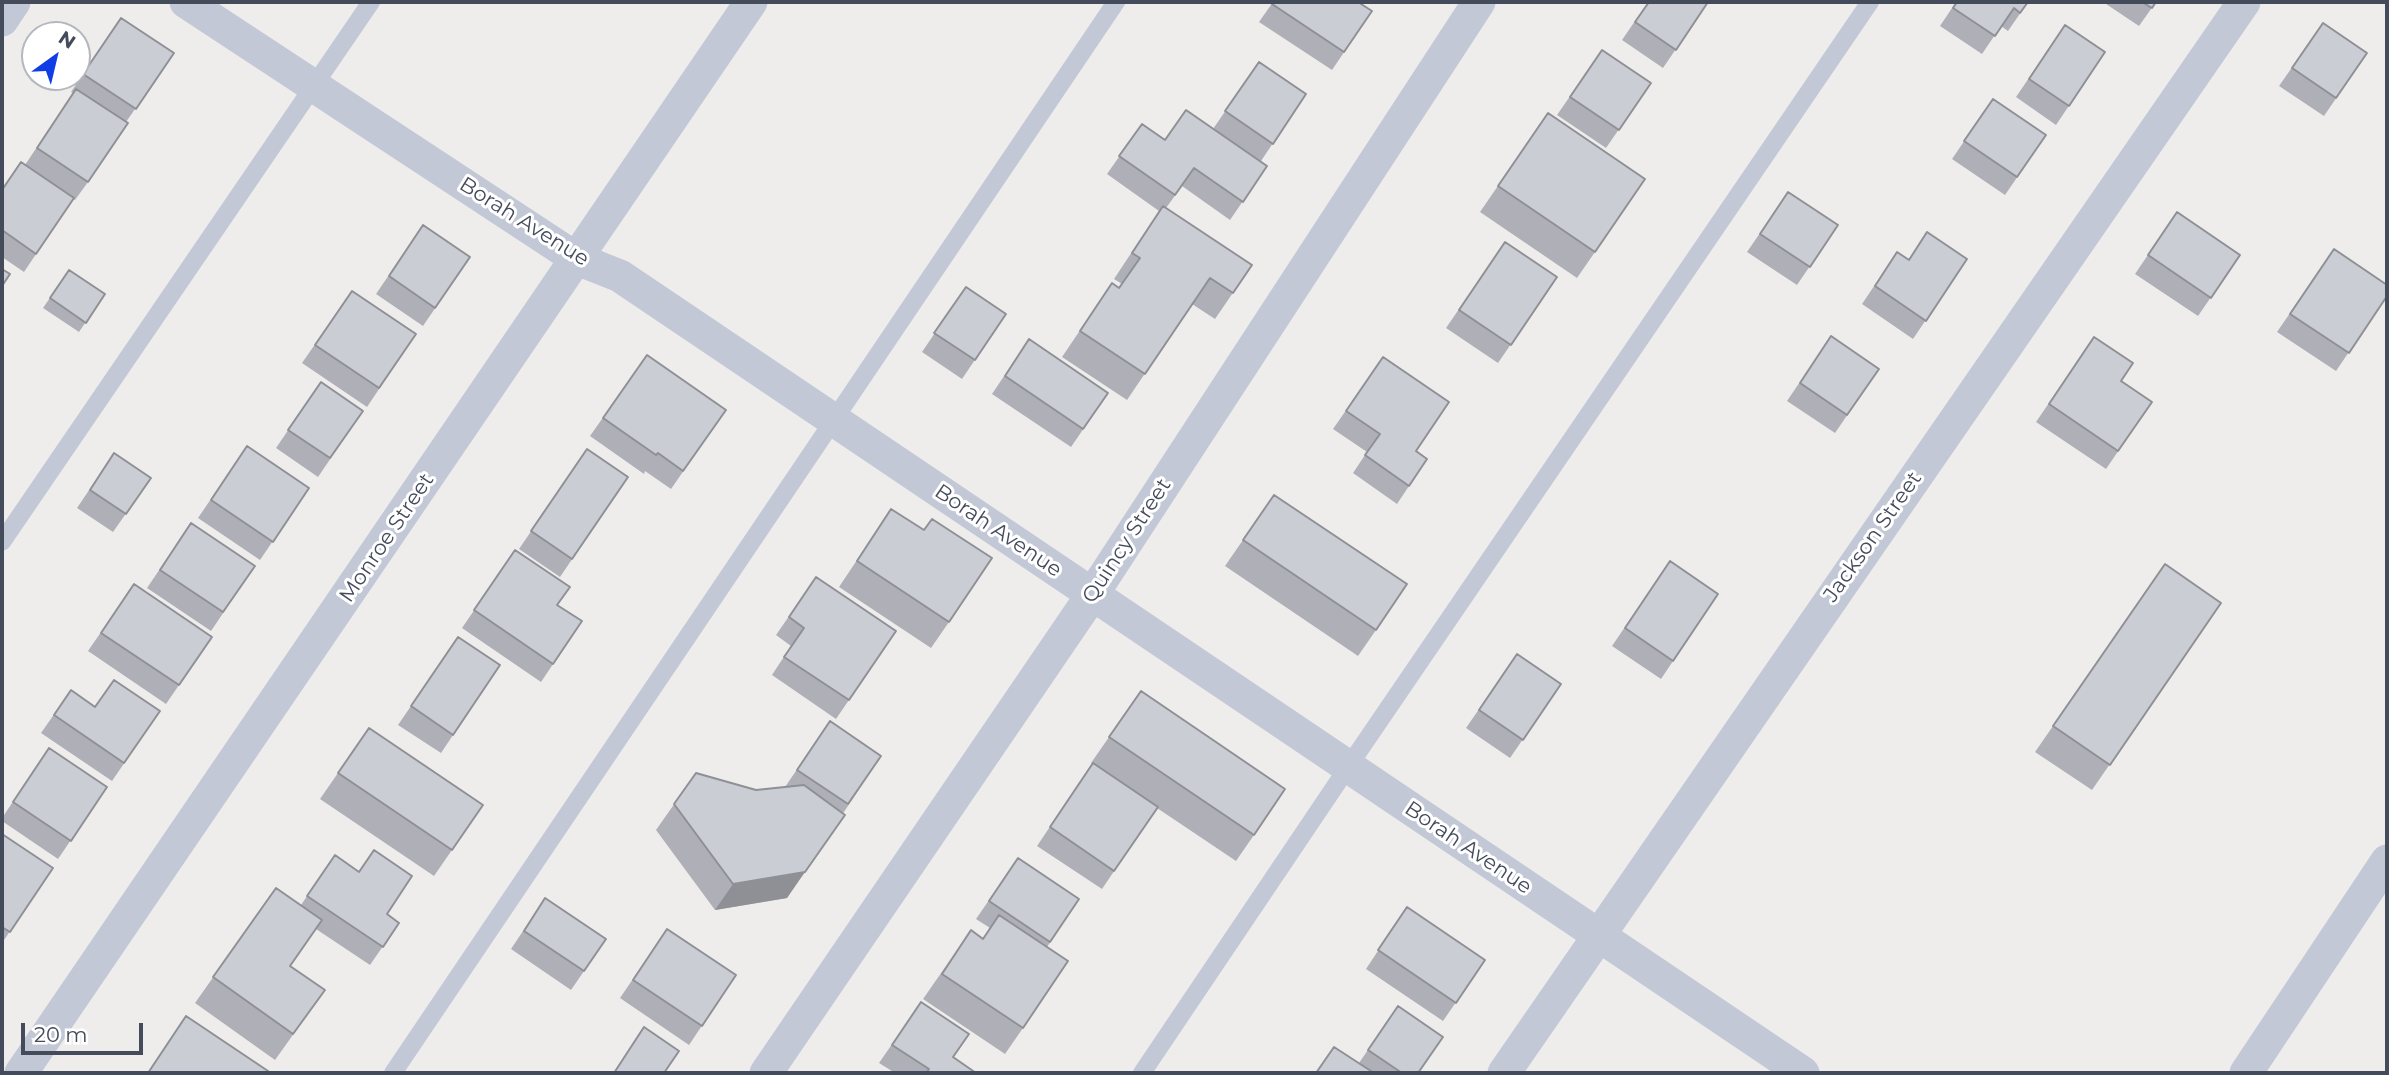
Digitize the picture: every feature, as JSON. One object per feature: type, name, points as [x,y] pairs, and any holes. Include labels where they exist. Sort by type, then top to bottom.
[{"type":"street","points":[[2,20],[14,2]]},
{"type":"street","name":"Borah Avenue","points":[[186,2],[576,259],[620,276],[1803,1073]]},
{"type":"street","name":"Monroe Street","points":[[21,1073],[751,2]]},
{"type":"street","name":"Quincy Street","points":[[766,1073],[1092,595],[1479,2]]},
{"type":"street","name":"Jackson Street","points":[[1504,1073],[2244,2]]},
{"type":"street","points":[[2246,1073],[2387,861]]},
{"type":"lane","points":[[2,542],[371,2]]},
{"type":"lane","points":[[393,1073],[1115,2]]},
{"type":"lane","points":[[1142,1073],[1870,2]]},
{"type":"building","points":[[1358,2],[1372,11],[1344,52],[1272,4]]},
{"type":"building","points":[[1649,2],[1708,2],[1676,50],[1635,22]]},
{"type":"building","points":[[1957,2],[2028,2],[2020,13],[2014,8],[1995,36],[1953,8]]},
{"type":"building","points":[[2142,2],[2156,2],[2152,8]]},
{"type":"building","points":[[121,18],[174,53],[136,109],[91,79],[91,62]]},
{"type":"building","points":[[2323,23],[2367,53],[2336,98],[2292,68]]},
{"type":"building","points":[[2065,25],[2105,52],[2069,106],[2029,79]]},
{"type":"building","points":[[1602,50],[1651,83],[1619,130],[1570,97]]},
{"type":"building","points":[[1259,62],[1306,94],[1273,144],[1225,111]]},
{"type":"building","points":[[75,91],[79,91],[128,123],[88,182],[37,148]]},
{"type":"building","points":[[1993,99],[2046,135],[2017,177],[1964,141]]},
{"type":"building","points":[[1186,110],[1267,166],[1243,202],[1194,168],[1175,195],[1119,156],[1142,124],[1165,140]]},
{"type":"building","points":[[1548,113],[1645,179],[1595,252],[1498,186]]},
{"type":"building","points":[[21,162],[74,198],[36,254],[2,230],[2,190]]},
{"type":"building","points":[[1788,192],[1838,225],[1810,267],[1760,234]]},
{"type":"building","points":[[1163,206],[1252,265],[1233,293],[1210,278],[1145,374],[1080,331],[1112,283],[1119,288],[1140,258],[1132,253]]},
{"type":"building","points":[[2177,212],[2240,255],[2211,298],[2148,255]]},
{"type":"building","points":[[423,225],[470,257],[435,308],[389,276]]},
{"type":"building","points":[[1927,232],[1967,259],[1926,321],[1875,286],[1897,252],[1909,260]]},
{"type":"building","points":[[1505,242],[1557,277],[1511,345],[1459,310]]},
{"type":"building","points":[[2334,249],[2387,285],[2387,296],[2349,353],[2290,314]]},
{"type":"building","points":[[2,269],[10,274],[2,286]]},
{"type":"building","points":[[69,270],[105,294],[86,323],[50,298]]},
{"type":"building","points":[[966,287],[1006,314],[975,360],[934,333]]},
{"type":"building","points":[[352,291],[416,334],[379,388],[315,345]]},
{"type":"building","points":[[1831,336],[1879,369],[1847,415],[1800,383]]},
{"type":"building","points":[[2094,337],[2133,363],[2121,381],[2152,402],[2118,451],[2049,404]]},
{"type":"building","points":[[1029,339],[1108,393],[1083,429],[1005,376]]},
{"type":"building","points":[[647,355],[726,410],[683,471],[603,418]]},
{"type":"building","points":[[1383,357],[1449,402],[1416,451],[1427,459],[1409,486],[1365,455],[1380,434],[1346,411]]},
{"type":"building","points":[[321,382],[363,411],[330,458],[288,430]]},
{"type":"building","points":[[247,446],[309,488],[273,542],[211,500]]},
{"type":"building","points":[[587,449],[628,477],[572,559],[531,531]]},
{"type":"building","points":[[114,453],[151,478],[126,514],[90,490]]},
{"type":"building","points":[[1274,495],[1407,584],[1376,630],[1243,540]]},
{"type":"building","points":[[891,509],[924,530],[932,519],[992,558],[949,622],[857,561]]},
{"type":"building","points":[[191,523],[255,566],[223,612],[160,570]]},
{"type":"building","points":[[515,550],[570,587],[557,605],[582,621],[553,664],[474,610]]},
{"type":"building","points":[[1670,561],[1718,594],[1673,661],[1625,628]]},
{"type":"building","points":[[2165,564],[2221,603],[2110,765],[2053,726]]},
{"type":"building","points":[[816,577],[896,631],[849,700],[784,657],[804,628],[789,617]]},
{"type":"building","points":[[134,584],[212,637],[179,685],[101,633]]},
{"type":"building","points":[[458,637],[500,665],[453,735],[411,706]]},
{"type":"building","points":[[1517,654],[1561,684],[1523,740],[1479,710]]},
{"type":"building","points":[[114,680],[160,711],[124,763],[54,715],[71,690],[95,707]]},
{"type":"building","points":[[1141,691],[1285,789],[1254,835],[1109,737]]},
{"type":"building","points":[[830,721],[881,756],[848,804],[797,770]]},
{"type":"building","points":[[369,728],[483,805],[452,850],[338,773]]},
{"type":"building","points":[[49,748],[107,787],[71,841],[13,802]]},
{"type":"building","points":[[1093,763],[1158,807],[1114,871],[1050,827]]},
{"type":"building","points":[[696,773],[756,790],[804,785],[845,815],[805,872],[733,884],[674,804]]},
{"type":"building","points":[[2,834],[53,868],[10,932],[2,927]]},
{"type":"building","points":[[374,850],[412,876],[387,914],[399,923],[383,947],[307,896],[335,855],[359,872]]},
{"type":"building","points":[[1018,858],[1079,899],[1050,942],[989,901]]},
{"type":"building","points":[[276,888],[322,920],[290,966],[325,990],[293,1034],[213,977]]},
{"type":"building","points":[[545,898],[606,939],[584,971],[524,931]]},
{"type":"building","points":[[1407,907],[1485,960],[1456,1003],[1378,950]]},
{"type":"building","points":[[999,915],[1068,961],[1023,1028],[942,974],[971,930],[983,939]]},
{"type":"building","points":[[667,929],[736,975],[702,1026],[633,980]]},
{"type":"building","points":[[921,1002],[969,1034],[953,1057],[976,1073],[926,1073],[929,1069],[892,1045]]},
{"type":"building","points":[[1398,1006],[1443,1037],[1418,1073],[1402,1073],[1368,1050]]},
{"type":"building","points":[[186,1016],[271,1073],[148,1073]]},
{"type":"building","points":[[644,1027],[679,1051],[664,1073],[614,1073]]},
{"type":"building","points":[[1334,1047],[1374,1073],[1316,1073]]}]
